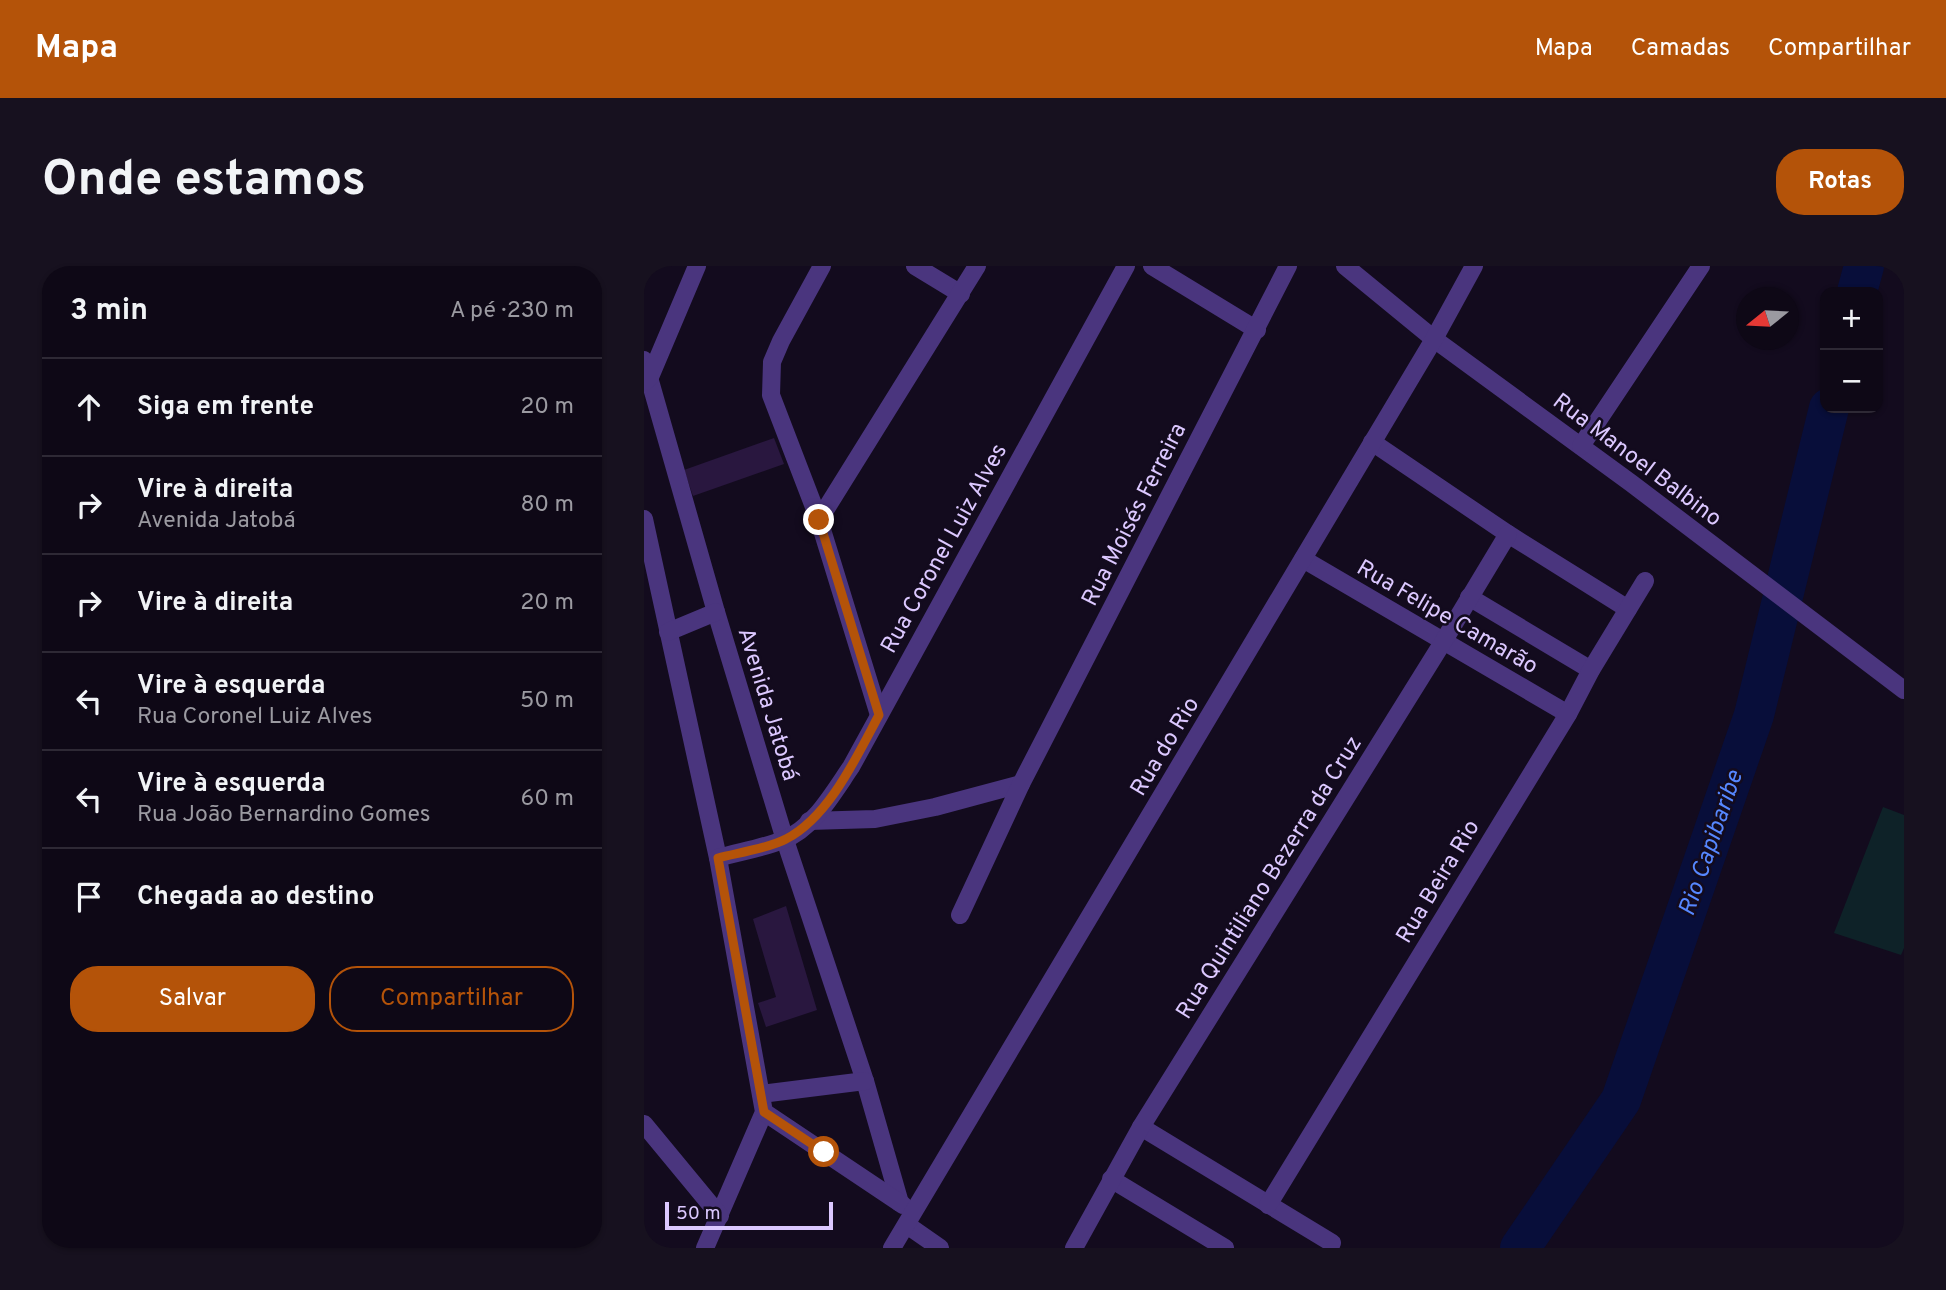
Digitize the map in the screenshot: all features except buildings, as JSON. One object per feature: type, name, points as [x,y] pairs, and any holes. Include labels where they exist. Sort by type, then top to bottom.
[{"type":"street","points":[[646,374],[697,266]]},
{"type":"street","points":[[822,266],[772,362],[771,395],[819,520],[879,715]]},
{"type":"street","points":[[915,266],[961,294]]},
{"type":"street","points":[[819,520],[977,266]]},
{"type":"street","name":"Rua Coronel Luiz Alves","points":[[785,840],[810,821],[851,767],[1126,266]]},
{"type":"street","points":[[1152,266],[1257,330]]},
{"type":"street","name":"Rua Moisés Ferreira","points":[[960,915],[1021,784],[1288,266]]},
{"type":"street","name":"Rua Manoel Balbino","points":[[1345,266],[1434,339],[1631,483],[1904,690]]},
{"type":"street","name":"Rua do Rio","points":[[892,1248],[907,1214],[1303,559],[1434,339],[1474,266]]},
{"type":"street","points":[[1581,446],[1701,266]]},
{"type":"street","name":"Avenida Jatobá","points":[[646,374],[785,840],[907,1214]]},
{"type":"street","points":[[1372,442],[1508,534],[1628,609]]},
{"type":"street","points":[[644,519],[718,858],[763,1103],[705,1248]]},
{"type":"street","name":"Rua Quintiliano Bezerra da Cruz","points":[[1074,1248],[1141,1127],[1508,534]]},
{"type":"street","name":"Rua Felipe Camarão","points":[[1303,559],[1568,714]]},
{"type":"street","name":"Rua Beira Rio","points":[[1268,1205],[1568,714],[1591,670],[1645,581]]},
{"type":"street","name":"Rua Felipe Camarão","points":[[1469,597],[1591,670]]},
{"type":"street","points":[[668,632],[716,612]]},
{"type":"street","points":[[810,821],[876,819],[935,807],[1021,784]]},
{"type":"street","points":[[718,858],[785,840]]},
{"type":"street","points":[[763,1103],[865,1082]]},
{"type":"street","points":[[763,1103],[907,1214],[933,1246]]},
{"type":"street","points":[[644,1124],[720,1216]]},
{"type":"street","points":[[1141,1127],[1332,1243]]},
{"type":"street","points":[[1111,1179],[1225,1248]]},
{"type":"shaded area","points":[[1883,807],[1904,815],[1904,948],[1901,955],[1834,933]]},
{"type":"waterway","name":"Rio Capibaribe","points":[[1858,287],[1864,266]]},
{"type":"waterway","name":"Rio Capibaribe","points":[[1520,1248],[1621,1100],[1754,715],[1828,413]]},
{"type":"route","points":[[819,520],[879,715],[851,767],[810,821],[785,840],[718,858],[764,1112],[824,1152]]}]
